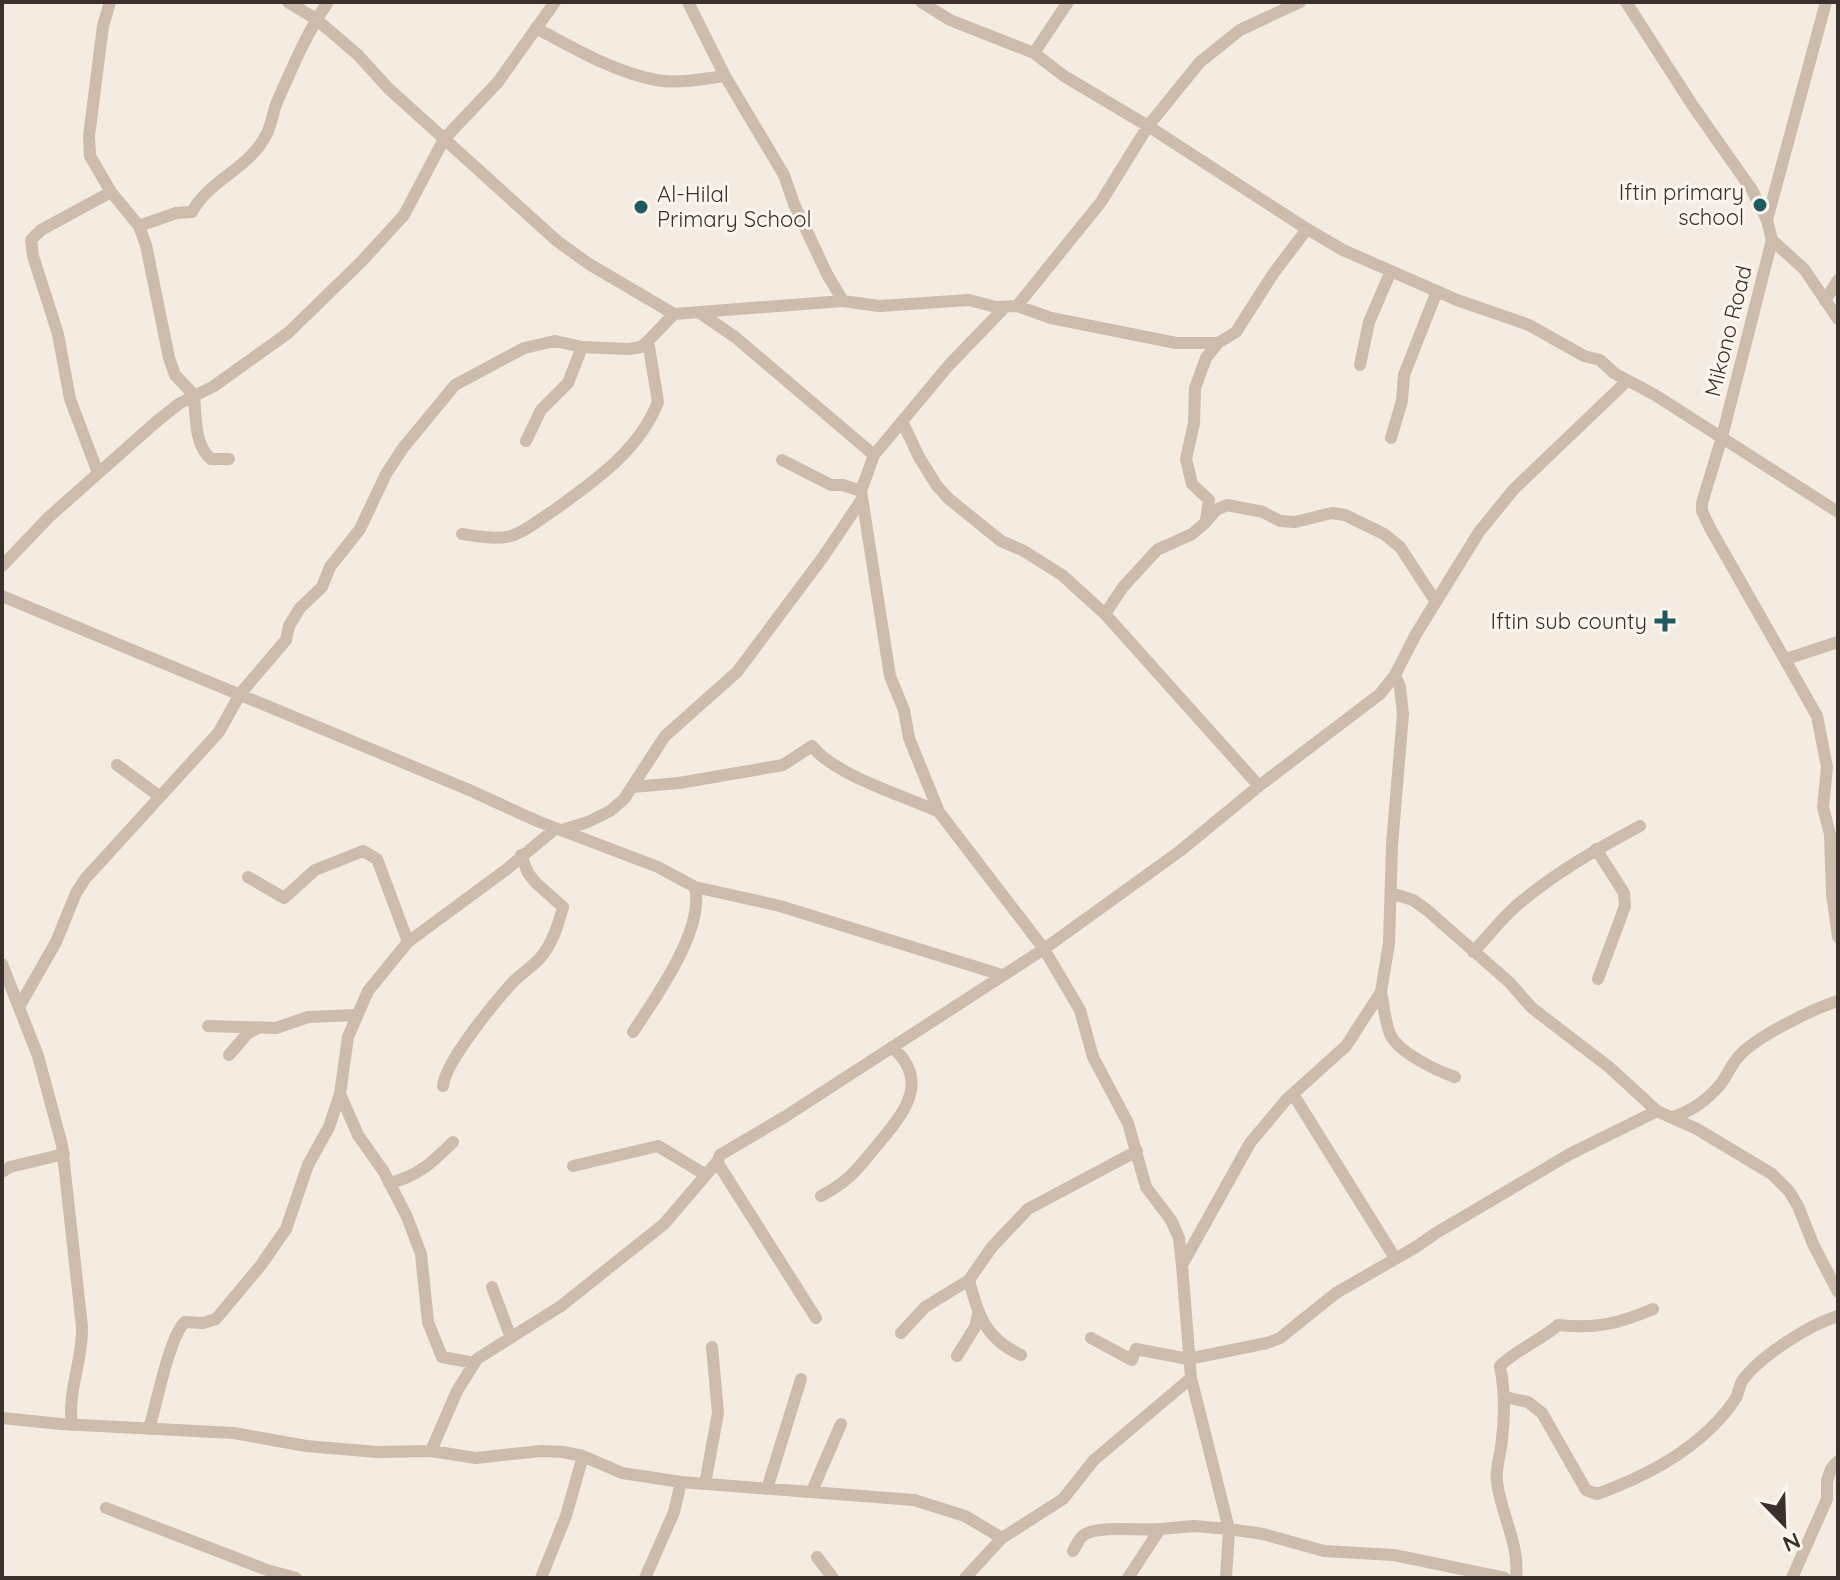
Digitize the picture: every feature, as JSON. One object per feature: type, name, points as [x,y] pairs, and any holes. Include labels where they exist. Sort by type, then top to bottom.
[{"type":"street","points":[[110,2],[103,26],[89,136],[90,156],[111,192],[139,226],[146,245],[169,358],[175,375],[194,395],[196,426],[204,453],[211,459],[229,459]]},
{"type":"street","points":[[288,2],[316,19],[358,55],[388,88],[557,241],[589,264],[674,314],[843,301],[879,306],[969,300],[1011,306],[1051,318],[1159,340],[1218,343]]},
{"type":"street","points":[[139,226],[176,213],[192,212],[197,203],[225,177],[246,163],[266,137],[275,106],[316,19],[328,2]]},
{"type":"street","points":[[2,566],[49,517],[156,422],[180,403],[214,386],[288,333],[362,261],[404,215],[444,139],[498,82],[555,2]]},
{"type":"street","points":[[688,2],[725,76],[784,175],[794,204],[843,301]]},
{"type":"street","points":[[921,2],[950,20],[1034,53],[1064,76],[1343,250],[1437,291],[1529,325],[1584,356],[1600,360],[1614,373],[1655,395],[1838,512]]},
{"type":"street","points":[[1034,53],[1068,2]]},
{"type":"street","points":[[149,1429],[178,1327],[185,1322],[203,1323],[216,1319],[277,1241],[293,1213],[308,1165],[329,1127],[340,1094],[348,1037],[368,991],[408,942],[507,869],[521,855],[558,830],[588,822],[610,811],[624,799],[665,736],[737,672],[823,557],[862,495],[874,455],[928,389],[1011,306],[1101,202],[1148,126],[1200,62],[1221,43],[1257,21],[1300,2]]},
{"type":"street","points":[[1626,2],[1752,190],[1767,220]]},
{"type":"street","name":"Mikono Road","points":[[1826,2],[1767,220],[1772,240],[1702,511],[1817,716],[1827,767],[1823,807],[1830,834],[1832,894],[1838,937]]},
{"type":"street","points":[[536,28],[591,56],[631,73],[658,80],[725,76]]},
{"type":"street","points":[[98,473],[70,399],[58,334],[33,256],[31,240],[41,230],[111,192]]},
{"type":"street","points":[[1205,523],[1209,500],[1192,484],[1186,459],[1194,423],[1195,388],[1206,358],[1218,343],[1236,332],[1273,274],[1307,229]]},
{"type":"street","points":[[1772,240],[1804,269],[1838,319]]},
{"type":"street","points":[[1360,365],[1369,322],[1391,271]]},
{"type":"street","points":[[1825,301],[1838,280]]},
{"type":"street","points":[[1391,438],[1402,401],[1404,375],[1437,291]]},
{"type":"street","points":[[700,313],[735,337],[874,455]]},
{"type":"street","points":[[19,1007],[56,942],[76,893],[219,732],[240,694],[286,640],[289,626],[300,608],[322,587],[330,567],[360,529],[386,474],[446,393],[463,378],[524,348],[555,341],[582,347],[641,347],[674,314]]},
{"type":"street","points":[[462,534],[511,536],[548,514],[606,472],[628,448],[658,402],[648,341]]},
{"type":"street","points":[[526,441],[541,410],[568,383],[582,347]]},
{"type":"street","points":[[431,1451],[457,1391],[474,1363],[561,1306],[664,1224],[720,1155],[786,1116],[1044,949],[1180,851],[1380,694],[1395,675],[1479,532],[1514,489],[1627,381]]},
{"type":"street","points":[[903,423],[937,486],[961,510],[1001,541],[1024,551],[1062,575],[1105,614],[1259,786]]},
{"type":"street","points":[[782,460],[831,485],[843,485],[862,495]]},
{"type":"street","points":[[862,495],[890,676],[904,710],[912,748],[939,812],[1044,949],[1080,1010],[1093,1057],[1128,1123],[1146,1187],[1171,1220],[1179,1238],[1191,1378],[1229,1529],[1226,1578]]},
{"type":"street","points":[[1105,614],[1123,587],[1157,550],[1192,534],[1216,510],[1227,505],[1263,512],[1280,521],[1307,522],[1332,513],[1345,515],[1384,534],[1400,547],[1436,602]]},
{"type":"street","points":[[2,596],[558,830],[658,867],[695,887],[780,906],[1002,975]]},
{"type":"street","points":[[1786,659],[1838,642]]},
{"type":"street","points":[[1395,675],[1400,687],[1403,714],[1392,845],[1389,943],[1381,992],[1390,1034],[1395,1041],[1439,1071],[1455,1077]]},
{"type":"street","points":[[632,787],[679,783],[783,765],[812,746],[836,767],[939,812]]},
{"type":"street","points":[[117,765],[159,796]]},
{"type":"street","points":[[1473,952],[1514,908],[1596,849],[1640,826]]},
{"type":"street","points":[[1596,849],[1624,893],[1625,906],[1598,979]]},
{"type":"street","points":[[248,877],[284,898],[315,870],[363,851],[377,859],[408,942]]},
{"type":"street","points":[[443,1086],[444,1076],[471,1035],[513,982],[539,959],[557,928],[563,907],[536,883],[521,855]]},
{"type":"street","points":[[633,1032],[685,943],[696,916],[698,898],[695,887]]},
{"type":"street","points":[[1391,893],[1413,900],[1427,910],[1509,982],[1532,1008],[1609,1067],[1657,1111],[1760,1166],[1780,1182],[1798,1206],[1813,1244],[1838,1292]]},
{"type":"street","points":[[2,964],[38,1056],[64,1154],[83,1350],[70,1397],[72,1425]]},
{"type":"street","points":[[1182,1265],[1250,1143],[1269,1118],[1346,1046],[1381,992]]},
{"type":"street","points":[[1673,1117],[1694,1110],[1720,1085],[1740,1054],[1818,1007],[1838,1001]]},
{"type":"street","points":[[208,1026],[276,1028],[308,1017],[357,1015]]},
{"type":"street","points":[[229,1055],[248,1033],[258,1028]]},
{"type":"street","points":[[821,1196],[852,1176],[906,1110],[911,1089],[910,1072],[906,1061],[892,1047]]},
{"type":"street","points":[[340,1094],[358,1135],[407,1217],[421,1254],[428,1322],[442,1357],[474,1363]]},
{"type":"street","points":[[1293,1094],[1395,1258]]},
{"type":"street","points":[[1091,1338],[1132,1360],[1136,1349],[1188,1359],[1248,1349],[1280,1338],[1336,1293],[1546,1167],[1657,1111]]},
{"type":"street","points":[[389,1183],[406,1179],[429,1166],[453,1142]]},
{"type":"street","points":[[573,1166],[658,1146],[706,1175]]},
{"type":"street","points":[[901,1333],[925,1307],[969,1280],[992,1247],[1028,1209],[1137,1151]]},
{"type":"street","points":[[2,1172],[10,1167],[64,1154]]},
{"type":"street","points":[[717,1162],[816,1318]]},
{"type":"street","points":[[969,1280],[978,1314],[990,1333],[1004,1347],[1021,1355]]},
{"type":"street","points":[[492,1287],[511,1338]]},
{"type":"street","points":[[1516,1578],[1516,1551],[1496,1477],[1505,1397],[1500,1366],[1512,1354],[1543,1339],[1558,1325],[1600,1327],[1621,1323],[1653,1309]]},
{"type":"street","points":[[957,1356],[975,1327],[978,1314]]},
{"type":"street","points":[[1505,1397],[1528,1402],[1542,1413],[1586,1490],[1597,1494],[1661,1466],[1684,1450],[1712,1426],[1738,1395],[1747,1375],[1780,1347],[1838,1316]]},
{"type":"street","points":[[705,1484],[718,1413],[712,1347]]},
{"type":"street","points":[[965,1578],[1002,1538],[1063,1499],[1094,1460],[1191,1378]]},
{"type":"street","points":[[767,1489],[801,1379]]},
{"type":"street","points":[[2,1418],[72,1425],[234,1433],[306,1446],[377,1452],[431,1451],[476,1458],[541,1451],[583,1456],[622,1473],[681,1482],[914,1500],[965,1516],[1002,1538]]},
{"type":"street","points":[[812,1491],[841,1424]]},
{"type":"street","points":[[541,1578],[566,1516],[583,1456]]},
{"type":"street","points":[[1792,1578],[1827,1499],[1827,1481],[1838,1461]]},
{"type":"street","points":[[645,1578],[674,1512],[681,1482]]},
{"type":"street","points":[[106,1508],[296,1578]]},
{"type":"street","points":[[1073,1551],[1082,1536],[1095,1529],[1140,1532],[1186,1526],[1263,1534],[1324,1551],[1394,1555],[1440,1562],[1505,1578]]},
{"type":"street","points":[[1128,1578],[1160,1529]]},
{"type":"street","points":[[817,1557],[833,1578]]},
{"type":"street","points":[[1435,1578],[1440,1562]]},
{"type":"place","name":"Iftin primary school","points":[[1760,205]]},
{"type":"place","name":"Al-Hilal Primary School","points":[[641,207]]},
{"type":"place","name":"Iftin sub county","points":[[1665,621]]}]
